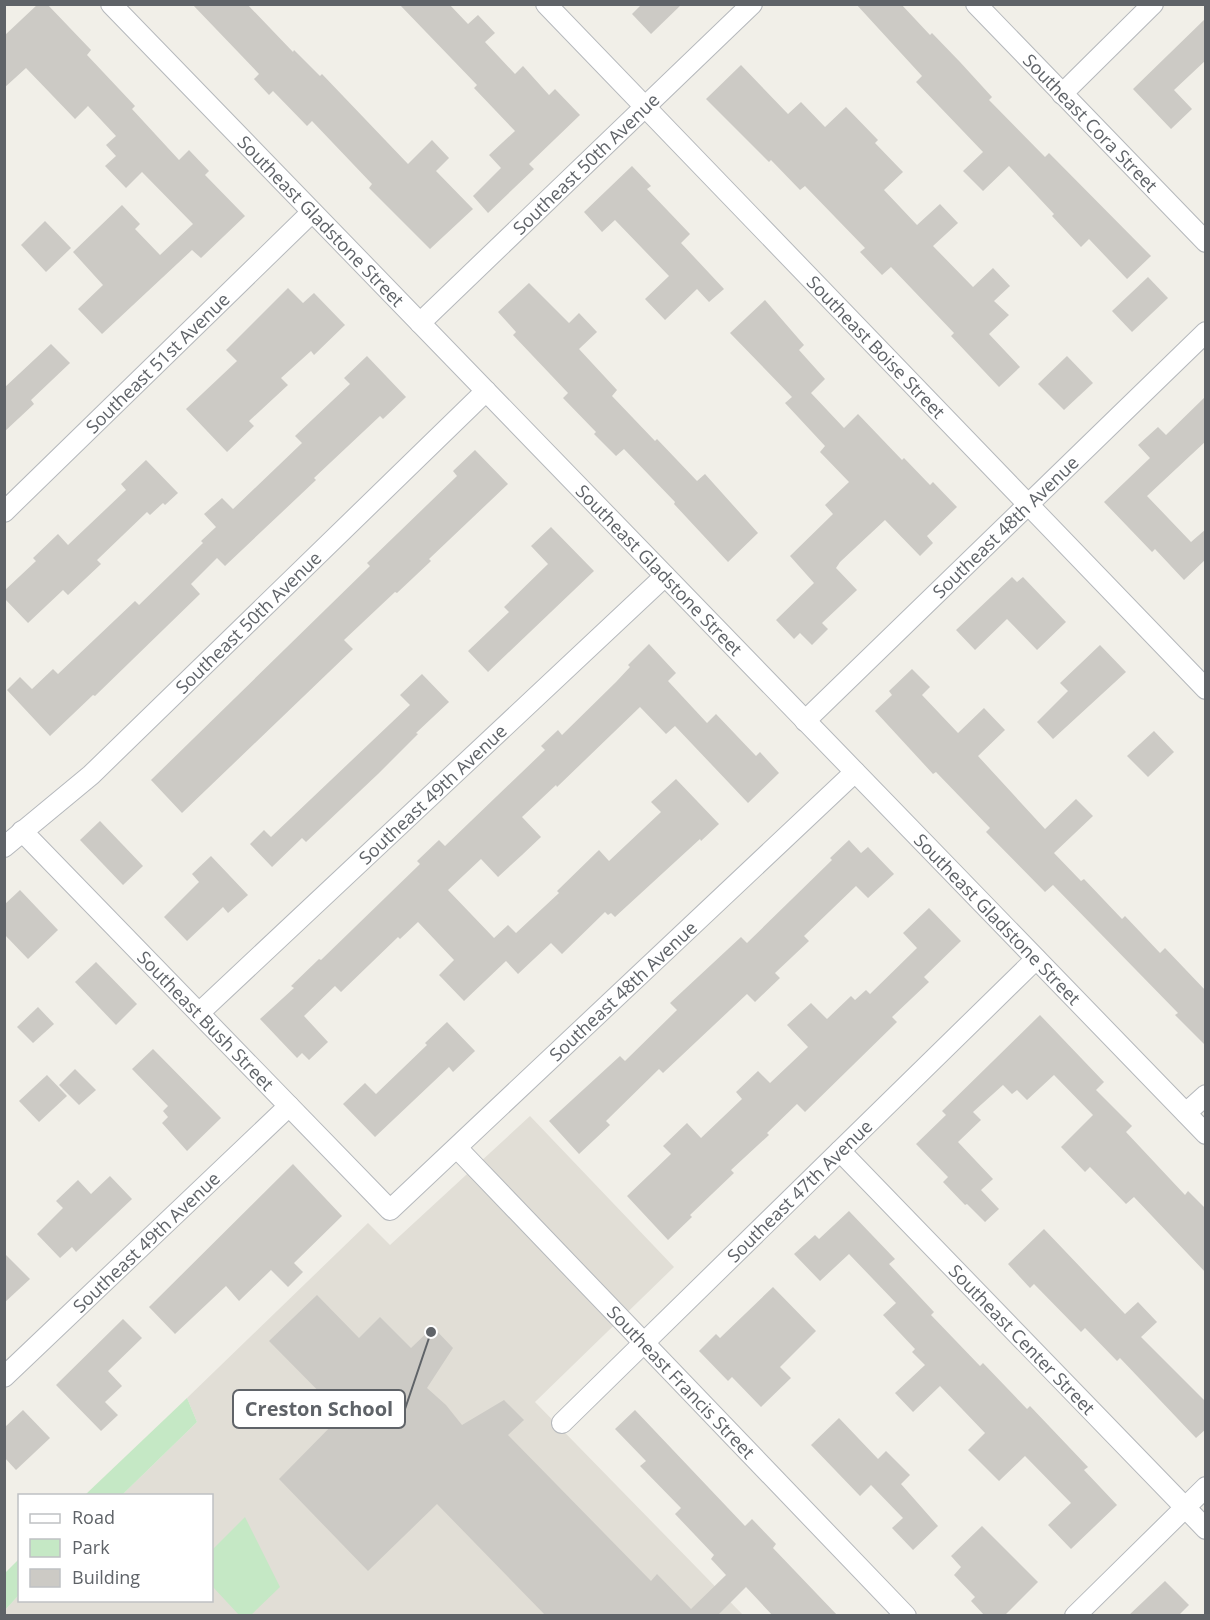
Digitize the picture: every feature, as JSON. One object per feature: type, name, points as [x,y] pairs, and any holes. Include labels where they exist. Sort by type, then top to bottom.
[{"type":"street","name":"Southeast Gladstone Street","points":[[111,4],[1206,1134]]},
{"type":"street","name":"Southeast Boise Street","points":[[546,4],[1206,689]]},
{"type":"street","name":"Southeast 50th Avenue","points":[[420,323],[752,4]]},
{"type":"street","name":"Southeast Cora Street","points":[[976,4],[1206,242]]},
{"type":"street","points":[[1062,94],[1153,4]]},
{"type":"street","name":"Southeast 51st Avenue","points":[[4,512],[312,212]]},
{"type":"street","name":"Southeast 48th Avenue","points":[[805,721],[1139,394],[1206,332]]},
{"type":"street","name":"Southeast 50th Avenue","points":[[4,847],[92,775],[486,391]]},
{"type":"street","name":"Southeast 49th Avenue","points":[[199,1013],[665,576]]},
{"type":"street","name":"Southeast 48th Avenue","points":[[390,1210],[855,772]]},
{"type":"street","name":"Southeast Bush Street","points":[[22,831],[390,1210]]},
{"type":"street","name":"Southeast 47th Avenue","points":[[562,1423],[1036,959]]},
{"type":"street","points":[[1186,1113],[1206,1095]]},
{"type":"street","name":"Southeast 49th Avenue","points":[[4,1377],[289,1106]]},
{"type":"street","name":"Southeast Francis Street","points":[[457,1148],[906,1616]]},
{"type":"street","name":"Southeast Center Street","points":[[840,1150],[1206,1530]]},
{"type":"street","points":[[1075,1616],[1206,1487]]},
{"type":"shaded area","points":[[530,1116],[674,1267],[535,1402],[743,1615],[5,1616],[5,1610],[18,1596],[18,1602],[213,1602],[213,1494],[123,1494],[197,1422],[187,1398],[368,1223],[390,1245]]},
{"type":"green space","points":[[187,1398],[197,1422],[123,1494],[86,1494]]},
{"type":"green space","points":[[245,1517],[280,1587],[251,1615],[239,1615],[213,1587],[213,1549]]},
{"type":"green space","points":[[18,1560],[18,1596],[5,1610],[5,1573]]},
{"type":"building","points":[[38,4],[47,4],[91,50],[87,55],[135,106],[132,109],[179,160],[189,150],[209,171],[205,175],[245,216],[201,258],[192,250],[102,334],[78,309],[103,285],[73,252],[122,205],[140,224],[135,229],[160,255],[193,224],[142,172],[126,188],[105,166],[116,156],[106,145],[116,136],[88,106],[75,119],[26,68],[4,88],[4,36]]},
{"type":"building","points":[[192,4],[247,4],[293,52],[294,50],[320,76],[322,74],[408,164],[432,140],[449,158],[436,171],[473,209],[430,249],[369,188],[372,184],[312,121],[307,126],[273,91],[269,95],[254,79],[259,74]]},
{"type":"building","points":[[399,4],[449,4],[468,24],[478,15],[495,33],[485,42],[515,74],[523,66],[549,95],[555,89],[580,115],[529,164],[534,169],[488,213],[473,196],[501,168],[489,155],[515,131],[474,88],[477,85]]},
{"type":"building","points":[[642,4],[682,4],[651,34],[632,14]]},
{"type":"building","points":[[856,4],[901,4],[960,62],[992,97],[989,100],[1045,157],[1049,153],[1151,256],[1127,279],[1089,239],[1081,247],[1009,166],[983,191],[963,171],[983,152],[916,82],[922,76]]},
{"type":"building","points":[[1206,18],[1206,60],[1174,90],[1192,109],[1171,129],[1133,89]]},
{"type":"building","points":[[741,65],[788,114],[801,102],[825,127],[846,107],[878,140],[875,143],[903,172],[884,190],[917,225],[940,204],[958,223],[933,246],[973,287],[993,268],[1010,286],[994,301],[1009,315],[989,334],[1020,367],[999,387],[951,336],[954,333],[891,267],[882,275],[860,252],[865,248],[805,186],[800,190],[706,99]]},
{"type":"building","points":[[632,166],[651,186],[647,189],[690,234],[681,243],[724,289],[709,302],[697,289],[665,320],[645,299],[669,276],[615,220],[602,232],[584,212]]},
{"type":"building","points":[[45,221],[71,248],[46,272],[21,245]]},
{"type":"building","points":[[1148,277],[1168,298],[1132,332],[1112,311]]},
{"type":"building","points":[[529,283],[569,323],[579,313],[597,332],[579,349],[617,390],[612,396],[697,481],[705,474],[758,533],[728,562],[624,449],[616,456],[594,434],[596,432],[563,398],[568,393],[513,335],[516,332],[498,312]]},
{"type":"building","points":[[288,288],[303,303],[314,293],[345,325],[314,355],[311,351],[281,378],[288,385],[249,421],[254,426],[227,452],[186,409],[237,361],[226,350]]},
{"type":"building","points":[[765,300],[804,345],[799,350],[825,379],[811,393],[844,428],[858,414],[902,460],[904,458],[930,485],[933,482],[957,507],[927,536],[933,543],[920,556],[885,520],[840,562],[836,568],[857,590],[822,623],[828,629],[812,645],[800,633],[794,639],[776,620],[814,583],[790,556],[833,514],[825,505],[849,482],[820,452],[825,446],[785,403],[792,397],[730,333]]},
{"type":"building","points":[[51,344],[70,363],[31,400],[34,404],[4,432],[4,388]]},
{"type":"building","points":[[367,356],[406,397],[383,419],[380,416],[225,566],[217,558],[191,584],[200,594],[95,696],[93,695],[50,736],[7,690],[20,677],[32,689],[53,669],[58,674],[135,601],[139,605],[203,543],[201,541],[216,527],[204,514],[222,498],[233,509],[302,443],[295,436],[350,384],[344,378]]},
{"type":"building","points":[[1067,356],[1093,383],[1064,410],[1038,384]]},
{"type":"building","points":[[1206,396],[1206,441],[1147,496],[1191,542],[1206,529],[1206,559],[1184,580],[1155,549],[1152,552],[1104,502],[1150,458],[1138,445],[1158,427],[1166,435]]},
{"type":"building","points":[[475,450],[508,484],[429,559],[431,561],[344,640],[353,649],[182,813],[151,780],[370,566],[367,563],[457,476],[453,471]]},
{"type":"building","points":[[146,460],[178,493],[150,515],[147,512],[97,560],[101,564],[68,595],[63,590],[28,623],[4,598],[4,591],[36,561],[33,558],[58,534],[68,545],[126,490],[121,484]]},
{"type":"building","points":[[551,527],[594,571],[488,672],[468,651],[509,612],[504,607],[548,564],[531,546]]},
{"type":"building","points":[[1012,577],[1017,582],[1023,577],[1066,622],[1037,650],[1007,619],[975,650],[956,630]]},
{"type":"building","points":[[649,644],[676,673],[668,681],[707,723],[716,714],[756,756],[760,752],[779,773],[748,803],[675,726],[666,734],[640,707],[557,787],[556,785],[522,817],[541,837],[498,877],[481,859],[448,890],[494,938],[508,925],[516,933],[559,893],[557,891],[599,850],[609,861],[661,812],[651,802],[676,779],[719,824],[615,917],[605,912],[562,954],[551,943],[518,974],[506,961],[464,1001],[439,975],[454,960],[418,922],[400,939],[398,937],[341,992],[335,986],[304,1016],[328,1042],[309,1060],[302,1053],[297,1058],[260,1019],[294,988],[291,986],[420,864],[417,861],[439,840],[445,846],[545,750],[541,746],[558,730],[562,735],[616,682],[630,667],[628,665]]},
{"type":"building","points":[[1100,645],[1126,672],[1053,739],[1037,722],[1068,691],[1060,683]]},
{"type":"building","points":[[912,669],[930,687],[922,695],[958,733],[984,708],[1005,730],[978,756],[1045,829],[1076,799],[1093,816],[1054,853],[1081,881],[1084,879],[1122,919],[1125,916],[1160,953],[1165,948],[1206,991],[1206,1046],[1175,1015],[1178,1013],[1053,885],[1045,892],[986,832],[990,828],[936,772],[933,774],[875,711],[892,695],[889,691]]},
{"type":"building","points":[[422,674],[449,702],[306,842],[302,838],[272,867],[250,844],[264,830],[271,837],[410,705],[400,695]]},
{"type":"building","points":[[1154,731],[1174,752],[1148,777],[1127,756]]},
{"type":"building","points":[[100,821],[143,866],[123,885],[80,840]]},
{"type":"building","points":[[849,840],[861,853],[868,847],[894,874],[868,898],[856,886],[804,936],[809,941],[775,973],[780,978],[755,1002],[747,994],[663,1073],[659,1069],[606,1121],[610,1125],[579,1154],[549,1121],[620,1056],[625,1061],[677,1010],[670,1003],[741,937],[747,943],[832,860],[830,858]]},
{"type":"building","points":[[211,856],[248,895],[228,913],[223,907],[187,941],[164,917],[199,882],[192,874]]},
{"type":"building","points":[[20,890],[58,930],[28,959],[4,934],[4,905]]},
{"type":"building","points":[[929,908],[961,941],[924,977],[929,982],[892,1017],[897,1022],[805,1112],[797,1104],[767,1133],[769,1135],[731,1170],[734,1173],[690,1215],[692,1217],[668,1240],[627,1196],[671,1154],[663,1146],[687,1123],[701,1138],[742,1099],[736,1092],[758,1071],[770,1083],[808,1047],[787,1025],[811,1003],[827,1019],[851,996],[855,1000],[866,990],[870,994],[917,948],[903,933]]},
{"type":"building","points":[[96,962],[137,1004],[116,1025],[75,982]]},
{"type":"building","points":[[38,1007],[54,1024],[33,1043],[17,1027]]},
{"type":"building","points":[[1040,1015],[1104,1082],[1096,1090],[1132,1126],[1126,1132],[1185,1195],[1188,1191],[1206,1209],[1206,1273],[1134,1197],[1126,1204],[1090,1167],[1085,1172],[1061,1147],[1093,1115],[1054,1075],[1027,1100],[1017,1090],[1012,1094],[1003,1085],[973,1112],[981,1120],[958,1142],[993,1179],[981,1190],[999,1209],[985,1222],[943,1182],[948,1177],[916,1144],[946,1115],[942,1111]]},
{"type":"building","points":[[447,1022],[475,1051],[453,1072],[449,1067],[375,1137],[343,1104],[365,1083],[376,1094],[427,1045],[425,1043]]},
{"type":"building","points":[[153,1049],[221,1118],[187,1151],[162,1123],[168,1117],[163,1111],[168,1106],[132,1069]]},
{"type":"building","points":[[75,1069],[96,1090],[79,1105],[59,1085]]},
{"type":"building","points":[[47,1075],[67,1096],[39,1122],[19,1101]]},
{"type":"building","points":[[293,1164],[342,1216],[294,1263],[303,1272],[288,1287],[271,1270],[239,1301],[226,1286],[175,1334],[149,1307]]},
{"type":"building","points":[[110,1176],[132,1199],[76,1252],[72,1247],[60,1258],[37,1234],[63,1208],[56,1201],[78,1180],[91,1194]]},
{"type":"building","points":[[849,1211],[895,1259],[889,1264],[934,1312],[931,1315],[980,1366],[983,1363],[1027,1409],[1030,1406],[1088,1467],[1084,1470],[1117,1505],[1071,1549],[1048,1525],[1071,1503],[1025,1456],[999,1481],[968,1450],[985,1433],[940,1386],[913,1412],[895,1393],[925,1365],[912,1352],[915,1349],[883,1315],[896,1303],[849,1254],[820,1281],[794,1254],[815,1235],[819,1239]]},
{"type":"building","points":[[1044,1229],[1125,1314],[1138,1302],[1157,1322],[1141,1337],[1206,1402],[1206,1429],[1196,1438],[1120,1358],[1117,1361],[1085,1328],[1081,1332],[1034,1284],[1030,1288],[1008,1264]]},
{"type":"building","points":[[4,1253],[30,1279],[4,1303]]},
{"type":"building","points":[[773,1287],[816,1331],[780,1367],[791,1378],[761,1407],[732,1377],[728,1381],[699,1351],[716,1334],[720,1338]]},
{"type":"building","points":[[317,1295],[359,1338],[380,1317],[411,1348],[433,1327],[453,1348],[427,1388],[446,1405],[462,1425],[504,1400],[524,1420],[508,1435],[651,1581],[657,1574],[691,1609],[726,1575],[711,1559],[714,1555],[675,1514],[681,1508],[640,1466],[646,1461],[615,1429],[635,1410],[745,1526],[752,1519],[776,1544],[773,1548],[838,1616],[773,1616],[746,1587],[717,1616],[546,1616],[437,1504],[368,1571],[279,1479],[342,1415],[269,1341]]},
{"type":"building","points":[[123,1319],[142,1338],[108,1371],[122,1386],[105,1402],[118,1415],[101,1431],[56,1385]]},
{"type":"building","points":[[23,1410],[50,1438],[16,1470],[4,1457],[4,1428]]},
{"type":"building","points":[[839,1418],[878,1459],[886,1451],[910,1475],[901,1484],[938,1526],[913,1550],[892,1528],[903,1518],[871,1485],[860,1496],[811,1445]]},
{"type":"building","points":[[982,1526],[1038,1582],[1004,1616],[985,1616],[971,1601],[975,1597],[954,1575],[961,1567],[951,1556]]},
{"type":"building","points":[[1165,1581],[1189,1605],[1178,1616],[1128,1616]]},
{"type":"place","name":"Creston School","points":[[431,1332]]}]
